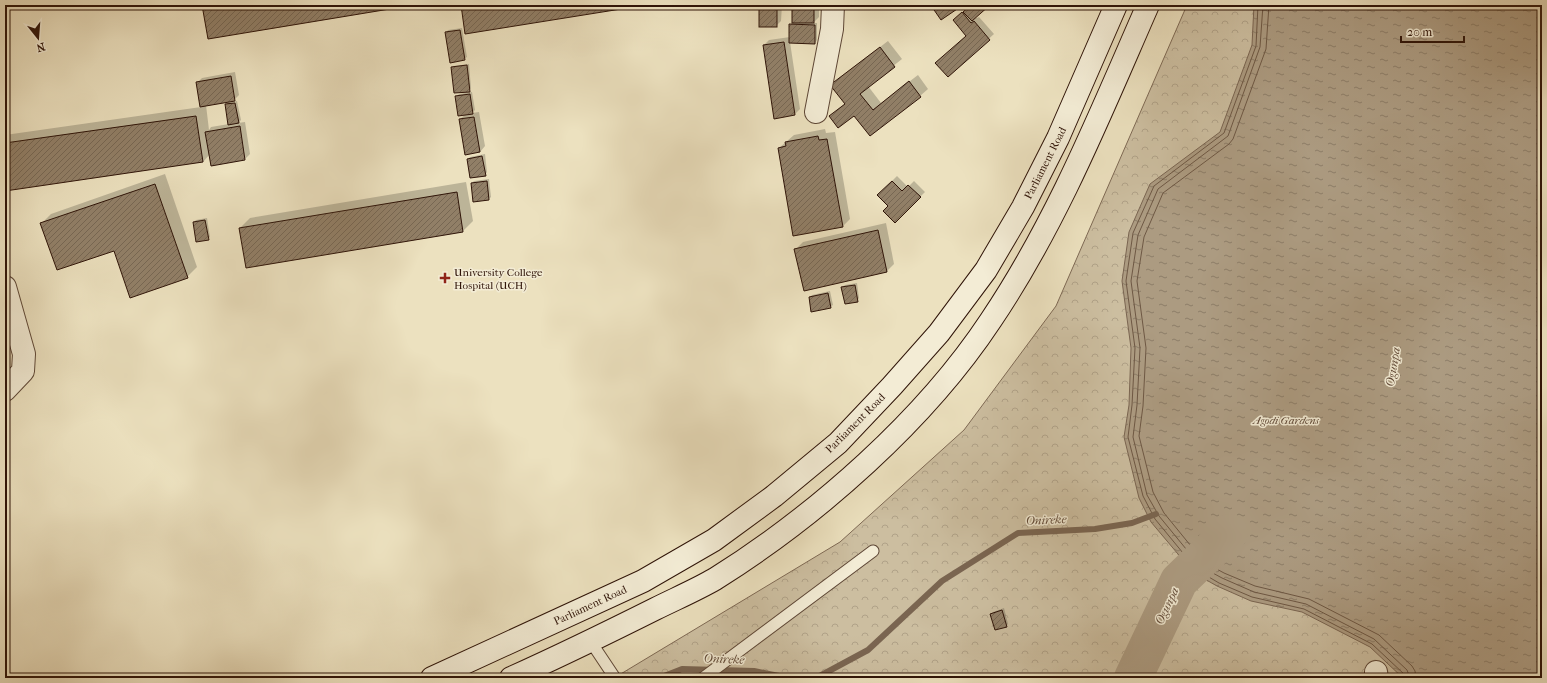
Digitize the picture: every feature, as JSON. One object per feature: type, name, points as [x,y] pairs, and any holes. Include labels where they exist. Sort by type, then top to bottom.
[{"type":"main road","points":[[816,112],[832,29],[833,5]]},
{"type":"main road","name":"Parliament Road","points":[[432,678],[643,581],[714,540],[774,496],[838,443],[892,386],[939,333],[986,270],[1023,207],[1058,138],[1116,5]]},
{"type":"main road","points":[[511,678],[591,642],[714,580],[784,531],[843,484],[900,430],[951,375],[991,320],[1025,265],[1060,200],[1148,5]]},
{"type":"main road","points":[[5,287],[24,354],[23,371],[5,390]]},
{"type":"lane","points":[[703,678],[873,551]]},
{"type":"lane","points":[[591,642],[615,678]]},
{"type":"green space","name":"Agodi Gardens","points":[[1187,5],[1542,5],[1542,678],[614,678],[840,542],[964,430],[1056,306]]},
{"type":"water","name":"Agodi Gardens","points":[[1254,5],[1542,5],[1542,678],[1403,678],[1370,647],[1302,612],[1251,601],[1217,586],[1194,573],[1151,522],[1139,498],[1124,437],[1129,405],[1131,348],[1122,281],[1129,232],[1150,184],[1220,132],[1252,45]]},
{"type":"building","points":[[202,5],[414,5],[208,39]]},
{"type":"building","points":[[461,5],[646,5],[465,34]]},
{"type":"building","points":[[759,5],[777,5],[777,27],[759,27]]},
{"type":"building","points":[[792,5],[814,5],[814,23],[792,23]]},
{"type":"building","points":[[936,5],[963,5],[941,20],[932,7]]},
{"type":"building","points":[[971,5],[990,5],[972,21],[963,12]]},
{"type":"building","points":[[962,12],[971,23],[974,21],[990,40],[948,77],[935,63],[966,36],[953,20]]},
{"type":"building","points":[[789,24],[815,25],[815,44],[789,43]]},
{"type":"building","points":[[460,30],[465,60],[450,63],[445,32]]},
{"type":"building","points":[[784,42],[795,115],[774,119],[763,45]]},
{"type":"building","points":[[880,47],[895,67],[860,94],[873,110],[909,81],[921,97],[870,136],[854,116],[838,128],[829,116],[845,104],[830,85]]},
{"type":"building","points":[[467,65],[470,92],[454,93],[451,67]]},
{"type":"building","points":[[231,76],[235,101],[200,107],[196,82]]},
{"type":"building","points":[[470,94],[473,114],[458,116],[455,96]]},
{"type":"building","points":[[235,103],[239,123],[228,125],[225,104]]},
{"type":"building","points":[[196,116],[203,162],[5,191],[5,143]]},
{"type":"building","points":[[474,117],[480,152],[465,155],[459,119]]},
{"type":"building","points":[[240,126],[245,160],[211,166],[205,132]]},
{"type":"building","points":[[818,136],[819,140],[827,139],[843,227],[793,236],[778,148],[786,146],[785,142]]},
{"type":"building","points":[[482,156],[486,176],[470,178],[467,159]]},
{"type":"building","points":[[487,181],[489,200],[473,202],[471,183]]},
{"type":"building","points":[[892,181],[902,191],[908,185],[921,197],[895,223],[883,211],[888,206],[877,195]]},
{"type":"building","points":[[155,184],[188,278],[130,298],[114,251],[57,270],[40,223]]},
{"type":"building","points":[[457,192],[463,232],[246,268],[239,228]]},
{"type":"building","points":[[205,220],[209,240],[196,242],[193,222]]},
{"type":"building","points":[[878,230],[887,272],[804,291],[794,249]]},
{"type":"building","points":[[855,285],[858,302],[845,304],[841,287]]},
{"type":"building","points":[[828,293],[831,308],[811,312],[809,297]]},
{"type":"building","points":[[1002,610],[1007,627],[995,630],[990,614]]},
{"type":"waterway","name":"Onireke","points":[[816,678],[868,650],[942,581],[1018,533],[1095,529],[1132,523],[1156,514]]},
{"type":"waterway","name":"Ogunpa","points":[[1133,678],[1179,581],[1229,533]]},
{"type":"waterway","name":"Onireke","points":[[659,678],[682,669],[754,671],[789,678]]},
{"type":"place","name":"University College Hospital (UCH)","points":[[445,278]]}]
